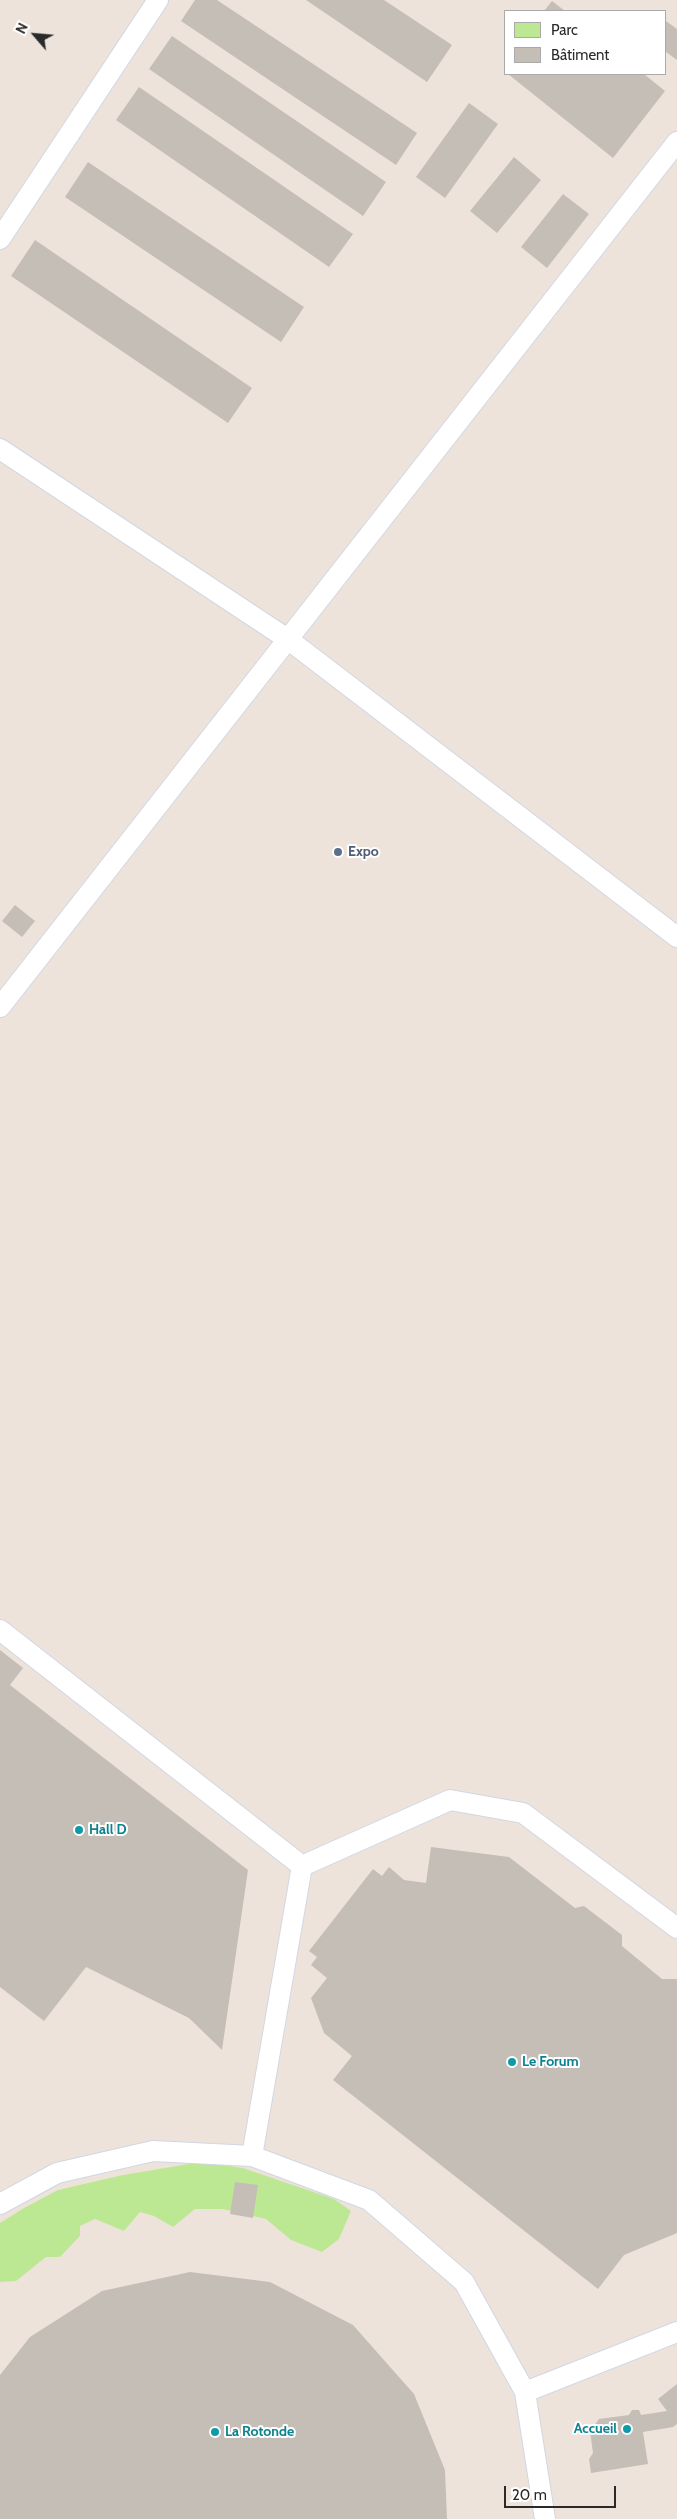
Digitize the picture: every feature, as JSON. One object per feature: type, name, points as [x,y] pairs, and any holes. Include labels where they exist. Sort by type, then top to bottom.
[{"type":"lane","points":[[0,238],[158,0]]},
{"type":"lane","points":[[0,1007],[677,142]]},
{"type":"lane","points":[[0,449],[289,640],[677,937]]},
{"type":"lane","points":[[0,1630],[302,1866]]},
{"type":"lane","points":[[302,1866],[450,1800],[523,1814],[676,1926]]},
{"type":"lane","points":[[252,2156],[302,1866]]},
{"type":"lane","points":[[0,2204],[57,2173],[153,2151],[252,2156],[369,2200],[464,2282],[526,2392],[546,2514],[545,2519]]},
{"type":"lane","points":[[526,2392],[677,2332]]},
{"type":"green space","points":[[201,2162],[243,2168],[334,2199],[351,2211],[339,2239],[322,2252],[291,2240],[266,2219],[223,2209],[195,2209],[173,2227],[154,2216],[140,2212],[124,2231],[95,2219],[80,2226],[80,2236],[60,2257],[46,2257],[16,2281],[0,2282],[0,2223],[24,2208],[58,2190],[123,2175]]},
{"type":"building","points":[[195,0],[217,0],[417,133],[396,165],[181,21]]},
{"type":"building","points":[[306,0],[384,0],[452,45],[427,82]]},
{"type":"building","points":[[552,1],[564,10],[545,10]]},
{"type":"building","points":[[667,22],[677,29],[677,60],[667,53]]},
{"type":"building","points":[[172,36],[386,182],[363,216],[149,69]]},
{"type":"building","points":[[509,75],[645,75],[665,91],[613,158]]},
{"type":"building","points":[[139,87],[353,234],[329,267],[116,120]]},
{"type":"building","points":[[469,103],[498,124],[445,198],[416,177]]},
{"type":"building","points":[[514,157],[541,180],[497,233],[470,211]]},
{"type":"building","points":[[88,162],[304,307],[281,342],[65,197]]},
{"type":"building","points":[[563,194],[589,214],[547,268],[521,247]]},
{"type":"building","points":[[35,240],[252,388],[228,423],[11,276]]},
{"type":"building","points":[[15,905],[35,921],[22,937],[2,921]]},
{"type":"building","name":"Hall D","points":[[0,1650],[23,1668],[10,1685],[248,1870],[222,2050],[189,2018],[86,1967],[44,2021],[0,1987]]},
{"type":"building","name":"Le Forum","points":[[431,1847],[509,1857],[575,1908],[584,1906],[622,1935],[622,1946],[662,1979],[677,1979],[677,2233],[624,2255],[598,2289],[333,2080],[352,2056],[324,2033],[311,1998],[327,1978],[311,1965],[317,1957],[309,1951],[373,1869],[382,1876],[389,1867],[404,1880],[426,1883]]},
{"type":"building","points":[[235,2182],[258,2185],[253,2218],[230,2214]]},
{"type":"building","name":"La Rotonde","points":[[190,2272],[270,2282],[353,2325],[414,2394],[445,2470],[447,2519],[0,2519],[0,2375],[30,2337],[102,2291]]},
{"type":"building","name":"Accueil","points":[[677,2384],[677,2424],[673,2427],[643,2432],[648,2464],[591,2473],[589,2459],[593,2453],[590,2431],[599,2419],[629,2415],[632,2410],[639,2410],[641,2415],[667,2411],[658,2399]]},
{"type":"place","name":"Expo","points":[[338,852]]},
{"type":"place","name":"Hall D","points":[[79,1830]]},
{"type":"place","name":"Le Forum","points":[[512,2062]]},
{"type":"place","name":"Accueil","points":[[627,2429]]},
{"type":"place","name":"La Rotonde","points":[[215,2432]]}]
